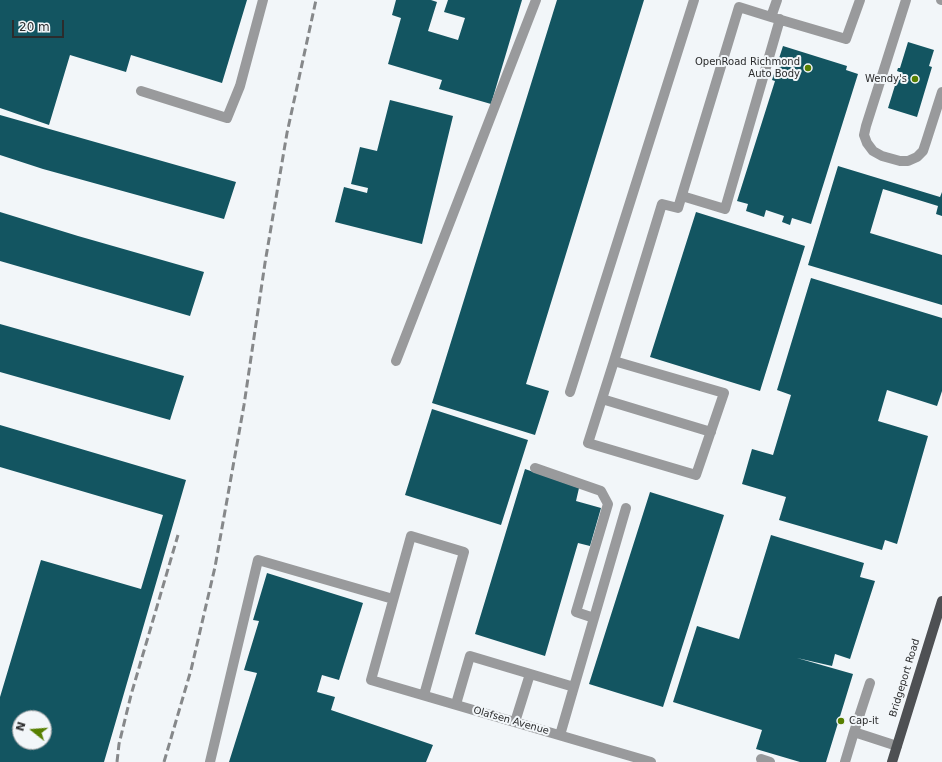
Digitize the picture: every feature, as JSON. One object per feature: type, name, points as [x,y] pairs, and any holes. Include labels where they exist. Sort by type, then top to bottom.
[{"type":"main road","name":"Bridgeport Road","points":[[892,762],[942,601]]},
{"type":"street","points":[[141,91],[227,118],[240,86],[263,0]]},
{"type":"street","points":[[396,361],[536,0]]},
{"type":"street","points":[[570,392],[694,0]]},
{"type":"street","points":[[682,196],[725,209],[775,18],[776,0]]},
{"type":"street","points":[[614,362],[724,393],[696,475],[588,444],[662,204],[678,208],[739,7],[846,39],[860,0]]},
{"type":"street","points":[[906,0],[866,126],[864,135],[867,144],[873,151],[882,156],[900,161],[917,157],[922,151],[926,142],[942,92]]},
{"type":"street","points":[[602,399],[711,432]]},
{"type":"street","points":[[535,468],[601,491],[608,504],[576,612],[594,618]]},
{"type":"street","points":[[560,735],[626,508]]},
{"type":"street","points":[[210,762],[258,560],[393,600],[411,536],[464,552],[424,695]]},
{"type":"street","name":"Olafsen Avenue","points":[[393,600],[371,680],[650,762]]},
{"type":"street","points":[[456,704],[470,656],[574,687]]},
{"type":"street","points":[[515,722],[530,674]]},
{"type":"street","points":[[845,762],[870,683]]},
{"type":"street","points":[[854,732],[897,746]]},
{"type":"building","points":[[0,0],[247,0],[222,83],[131,55],[126,72],[70,55],[49,125],[0,108]]},
{"type":"building","points":[[396,0],[431,0],[437,2],[428,31],[458,40],[465,18],[444,12],[448,0],[522,0],[491,104],[439,89],[442,80],[388,64],[401,18],[392,15]]},
{"type":"building","points":[[557,0],[644,0],[526,384],[549,391],[535,435],[432,403]]},
{"type":"building","name":"Wendy's","points":[[908,42],[934,50],[929,66],[932,67],[917,117],[888,108],[897,79],[900,80],[902,73],[897,71],[898,68],[900,68]]},
{"type":"building","points":[[783,46],[847,66],[846,70],[858,74],[811,224],[792,218],[790,225],[782,222],[784,216],[766,210],[764,217],[746,211],[748,204],[737,201],[775,81],[772,80]]},
{"type":"building","points":[[390,100],[453,116],[422,244],[335,222],[344,187],[367,193],[368,188],[351,184],[360,147],[377,151]]},
{"type":"building","points":[[0,115],[236,182],[224,219],[43,169],[0,155]]},
{"type":"building","points":[[838,166],[940,197],[942,192],[942,216],[936,214],[938,206],[883,189],[870,233],[942,255],[942,305],[808,265]]},
{"type":"building","points":[[0,212],[204,272],[190,316],[0,261]]},
{"type":"building","points":[[696,212],[805,246],[760,391],[650,357]]},
{"type":"building","points":[[811,278],[942,318],[942,391],[937,406],[887,390],[878,421],[928,436],[897,544],[885,540],[882,550],[779,520],[786,497],[742,484],[752,449],[773,455],[791,395],[777,390]]},
{"type":"building","points":[[0,324],[184,376],[170,420],[0,372]]},
{"type":"building","points":[[432,409],[528,440],[501,525],[405,495]]},
{"type":"building","points":[[0,425],[186,480],[104,762],[0,762],[0,697],[41,560],[141,589],[163,515],[0,467]]},
{"type":"building","points":[[525,469],[579,488],[576,501],[601,508],[590,546],[578,543],[545,656],[475,634]]},
{"type":"building","points":[[650,492],[724,515],[663,707],[589,684]]},
{"type":"building","points":[[771,535],[864,563],[860,577],[875,581],[850,659],[835,654],[832,666],[797,658],[853,674],[826,762],[800,762],[756,749],[762,730],[673,702],[697,626],[739,639]]},
{"type":"building","points":[[267,573],[363,603],[339,680],[322,675],[317,692],[335,697],[331,710],[433,745],[426,762],[229,762],[257,673],[244,670],[259,621],[253,620]]},
{"type":"railway","points":[[164,762],[191,670],[215,567],[244,405],[265,263],[287,133],[316,0]]},
{"type":"railway","points":[[117,762],[119,744],[131,695],[178,535]]},
{"type":"place","name":"OpenRoad Richmond Auto Body","points":[[808,68]]},
{"type":"place","name":"Wendy's","points":[[915,79]]},
{"type":"place","name":"Cap-it","points":[[841,721]]}]
